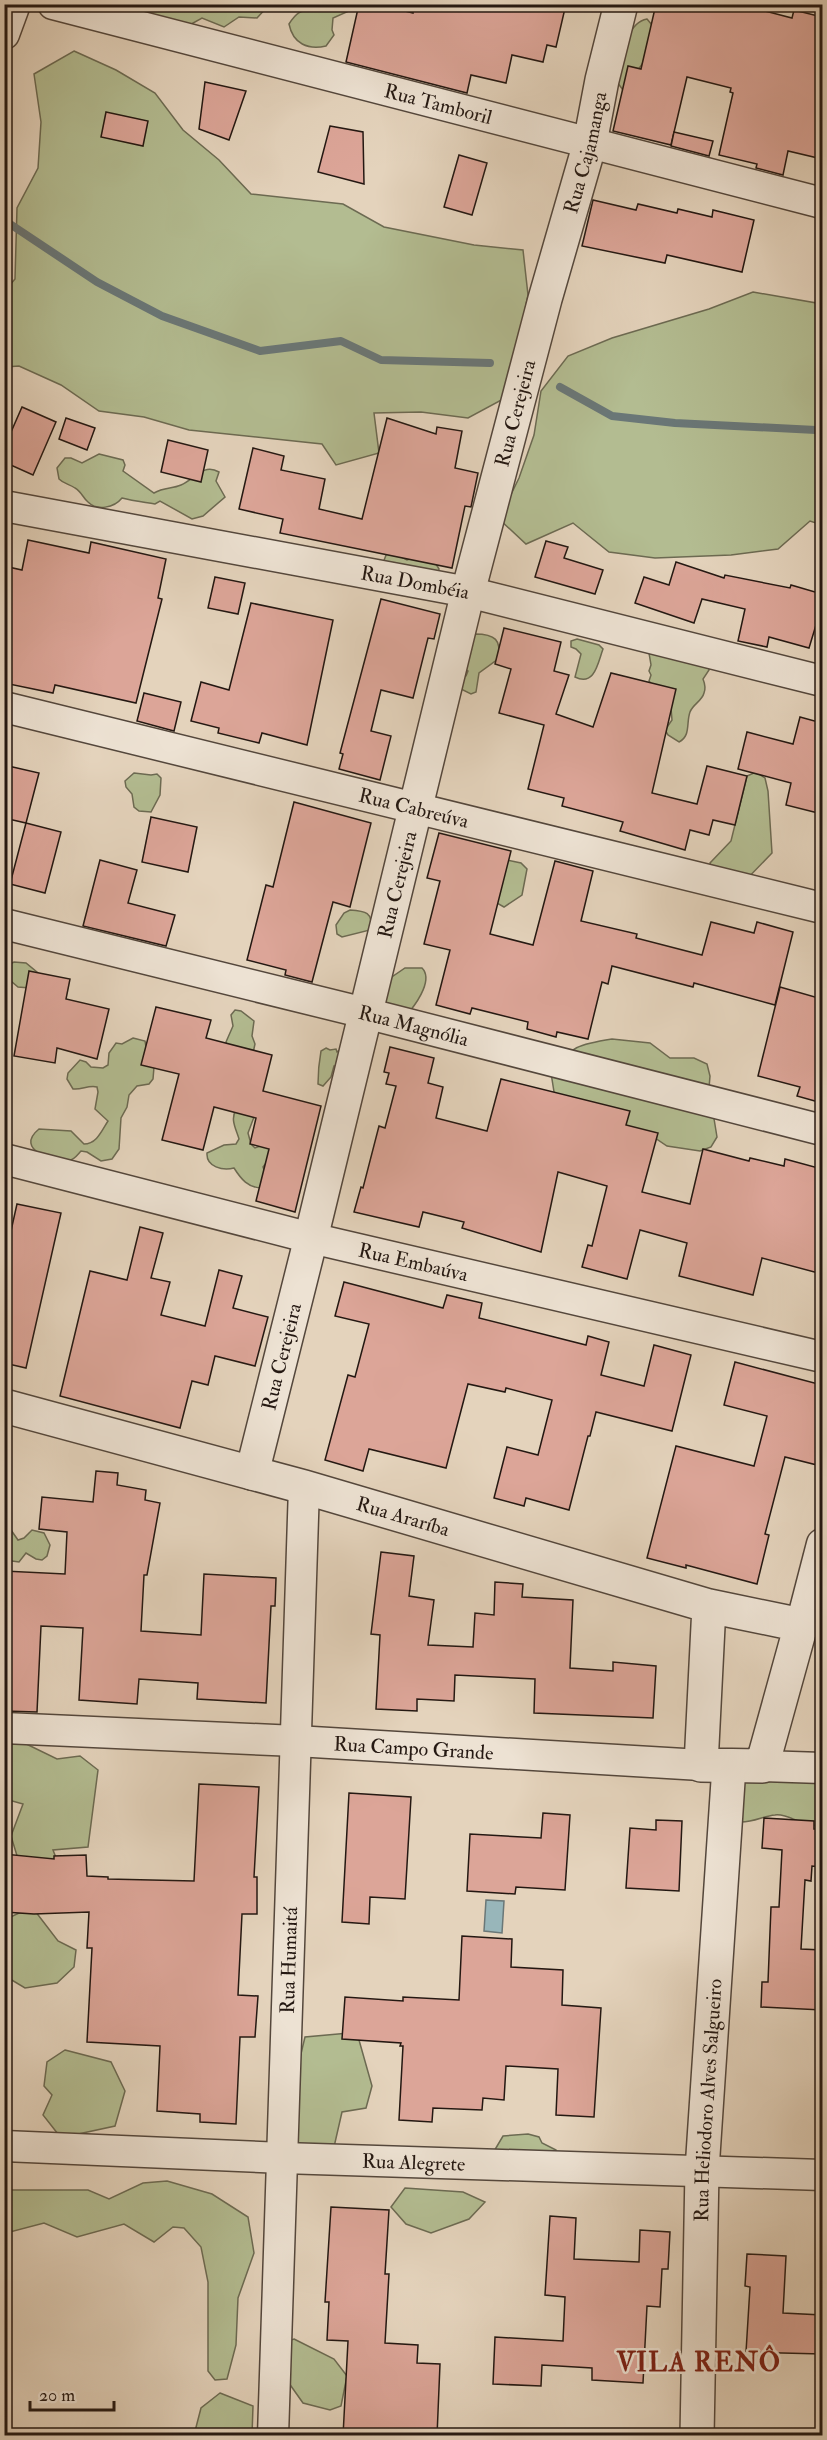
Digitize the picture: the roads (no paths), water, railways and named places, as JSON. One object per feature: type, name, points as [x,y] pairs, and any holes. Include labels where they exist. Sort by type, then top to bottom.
[{"type":"street","points":[[4,34],[15,4]]},
{"type":"street","name":"Rua Tamboril","points":[[53,4],[822,203]]},
{"type":"street","name":"Rua Cajamanga","points":[[544,299],[590,143],[602,80],[621,4]]},
{"type":"street","name":"Rua Cerejeira","points":[[252,1473],[468,592],[544,299]]},
{"type":"street","name":"Rua Dombéia","points":[[4,506],[468,592],[822,681]]},
{"type":"street","name":"Rua Cabreúva","points":[[4,707],[822,908]]},
{"type":"street","name":"Rua Magnólia","points":[[4,924],[822,1130]]},
{"type":"street","name":"Rua Embaúva","points":[[4,1159],[311,1238],[822,1357]]},
{"type":"street","name":"Rua Araríba","points":[[4,1407],[304,1487],[709,1606],[801,1625]]},
{"type":"street","name":"Rua Humaitá","points":[[273,2436],[304,1487]]},
{"type":"street","points":[[762,1766],[822,1544]]},
{"type":"street","name":"Rua Heliodoro Alves Salgueiro","points":[[697,2436],[702,2170],[715,1765],[709,1606]]},
{"type":"street","name":"Rua Campo Grande","points":[[4,1728],[296,1741],[715,1765],[822,1768]]},
{"type":"street","name":"Rua Alegrete","points":[[4,2146],[283,2158],[822,2175]]},
{"type":"water","points":[[486,1900],[504,1901],[502,1933],[484,1931]]},
{"type":"waterway","points":[[4,220],[97,282],[162,316],[260,351],[341,341],[381,360],[490,363]]},
{"type":"waterway","points":[[560,387],[612,416],[675,423],[822,432]]},
{"type":"district","name":"VILA RENÔ","points":[[699,2363]]}]
